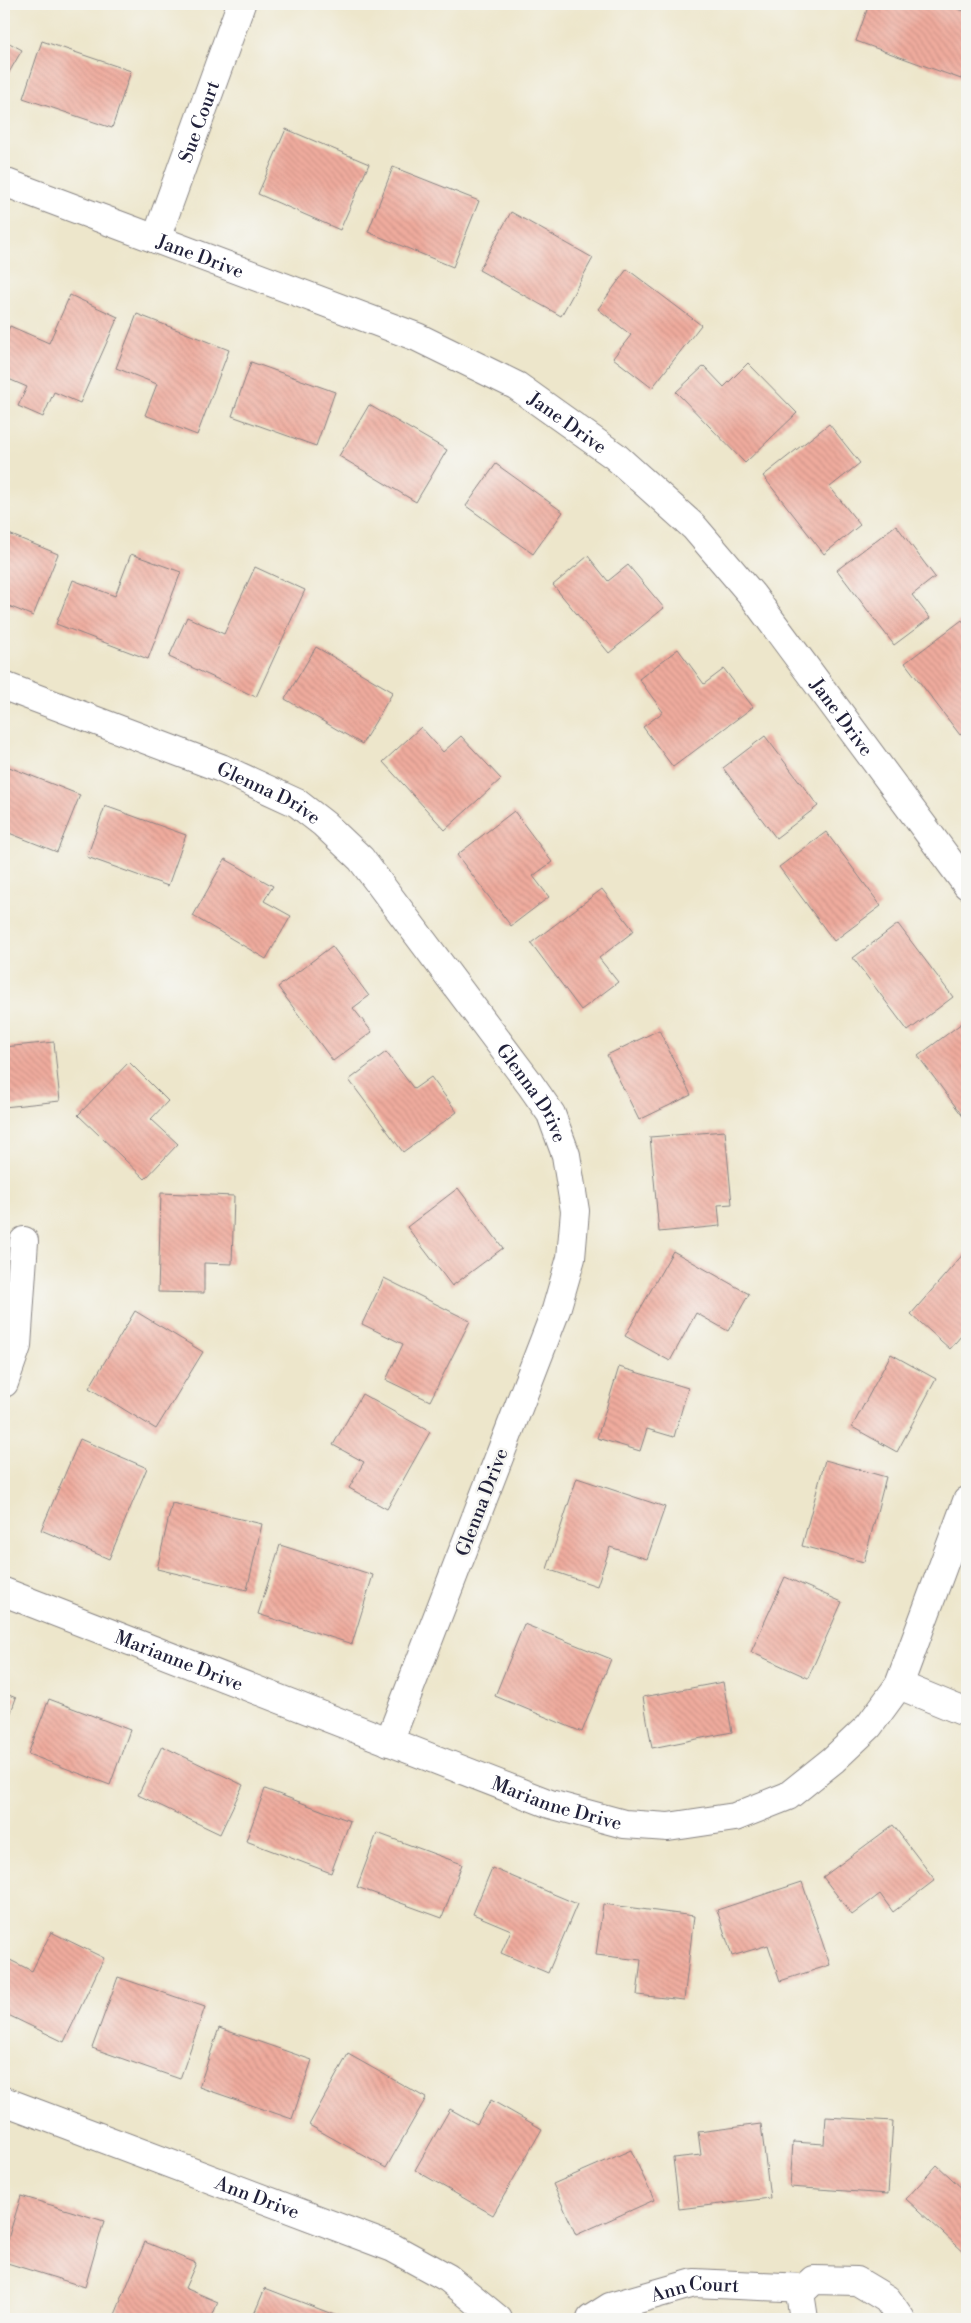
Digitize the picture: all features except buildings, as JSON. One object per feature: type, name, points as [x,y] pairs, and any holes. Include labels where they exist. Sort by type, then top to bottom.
[{"type":"street","name":"Sue Court","points":[[156,239],[241,4]]},
{"type":"street","name":"Jane Drive","points":[[4,182],[417,336],[517,386],[615,456],[694,527],[752,595],[967,885]]},
{"type":"street","name":"Glenna Drive","points":[[4,686],[221,768],[297,803],[324,824],[361,859],[530,1084],[551,1114],[566,1155],[575,1212],[571,1258],[556,1310],[389,1742]]},
{"type":"street","points":[[4,1383],[17,1346],[24,1241]]},
{"type":"street","name":"Marianne Drive","points":[[4,1592],[550,1804],[624,1824],[668,1827],[734,1816],[788,1796],[833,1760],[870,1726],[899,1685],[967,1501]]},
{"type":"street","points":[[899,1685],[967,1713]]},
{"type":"street","name":"Ann Drive","points":[[4,2101],[393,2248],[448,2278],[498,2319]]},
{"type":"street","name":"Ann Court","points":[[591,2319],[610,2307],[694,2283],[804,2288],[814,2280],[857,2282],[887,2299],[901,2319]]},
{"type":"street","points":[[804,2288],[800,2292],[804,2319]]}]
